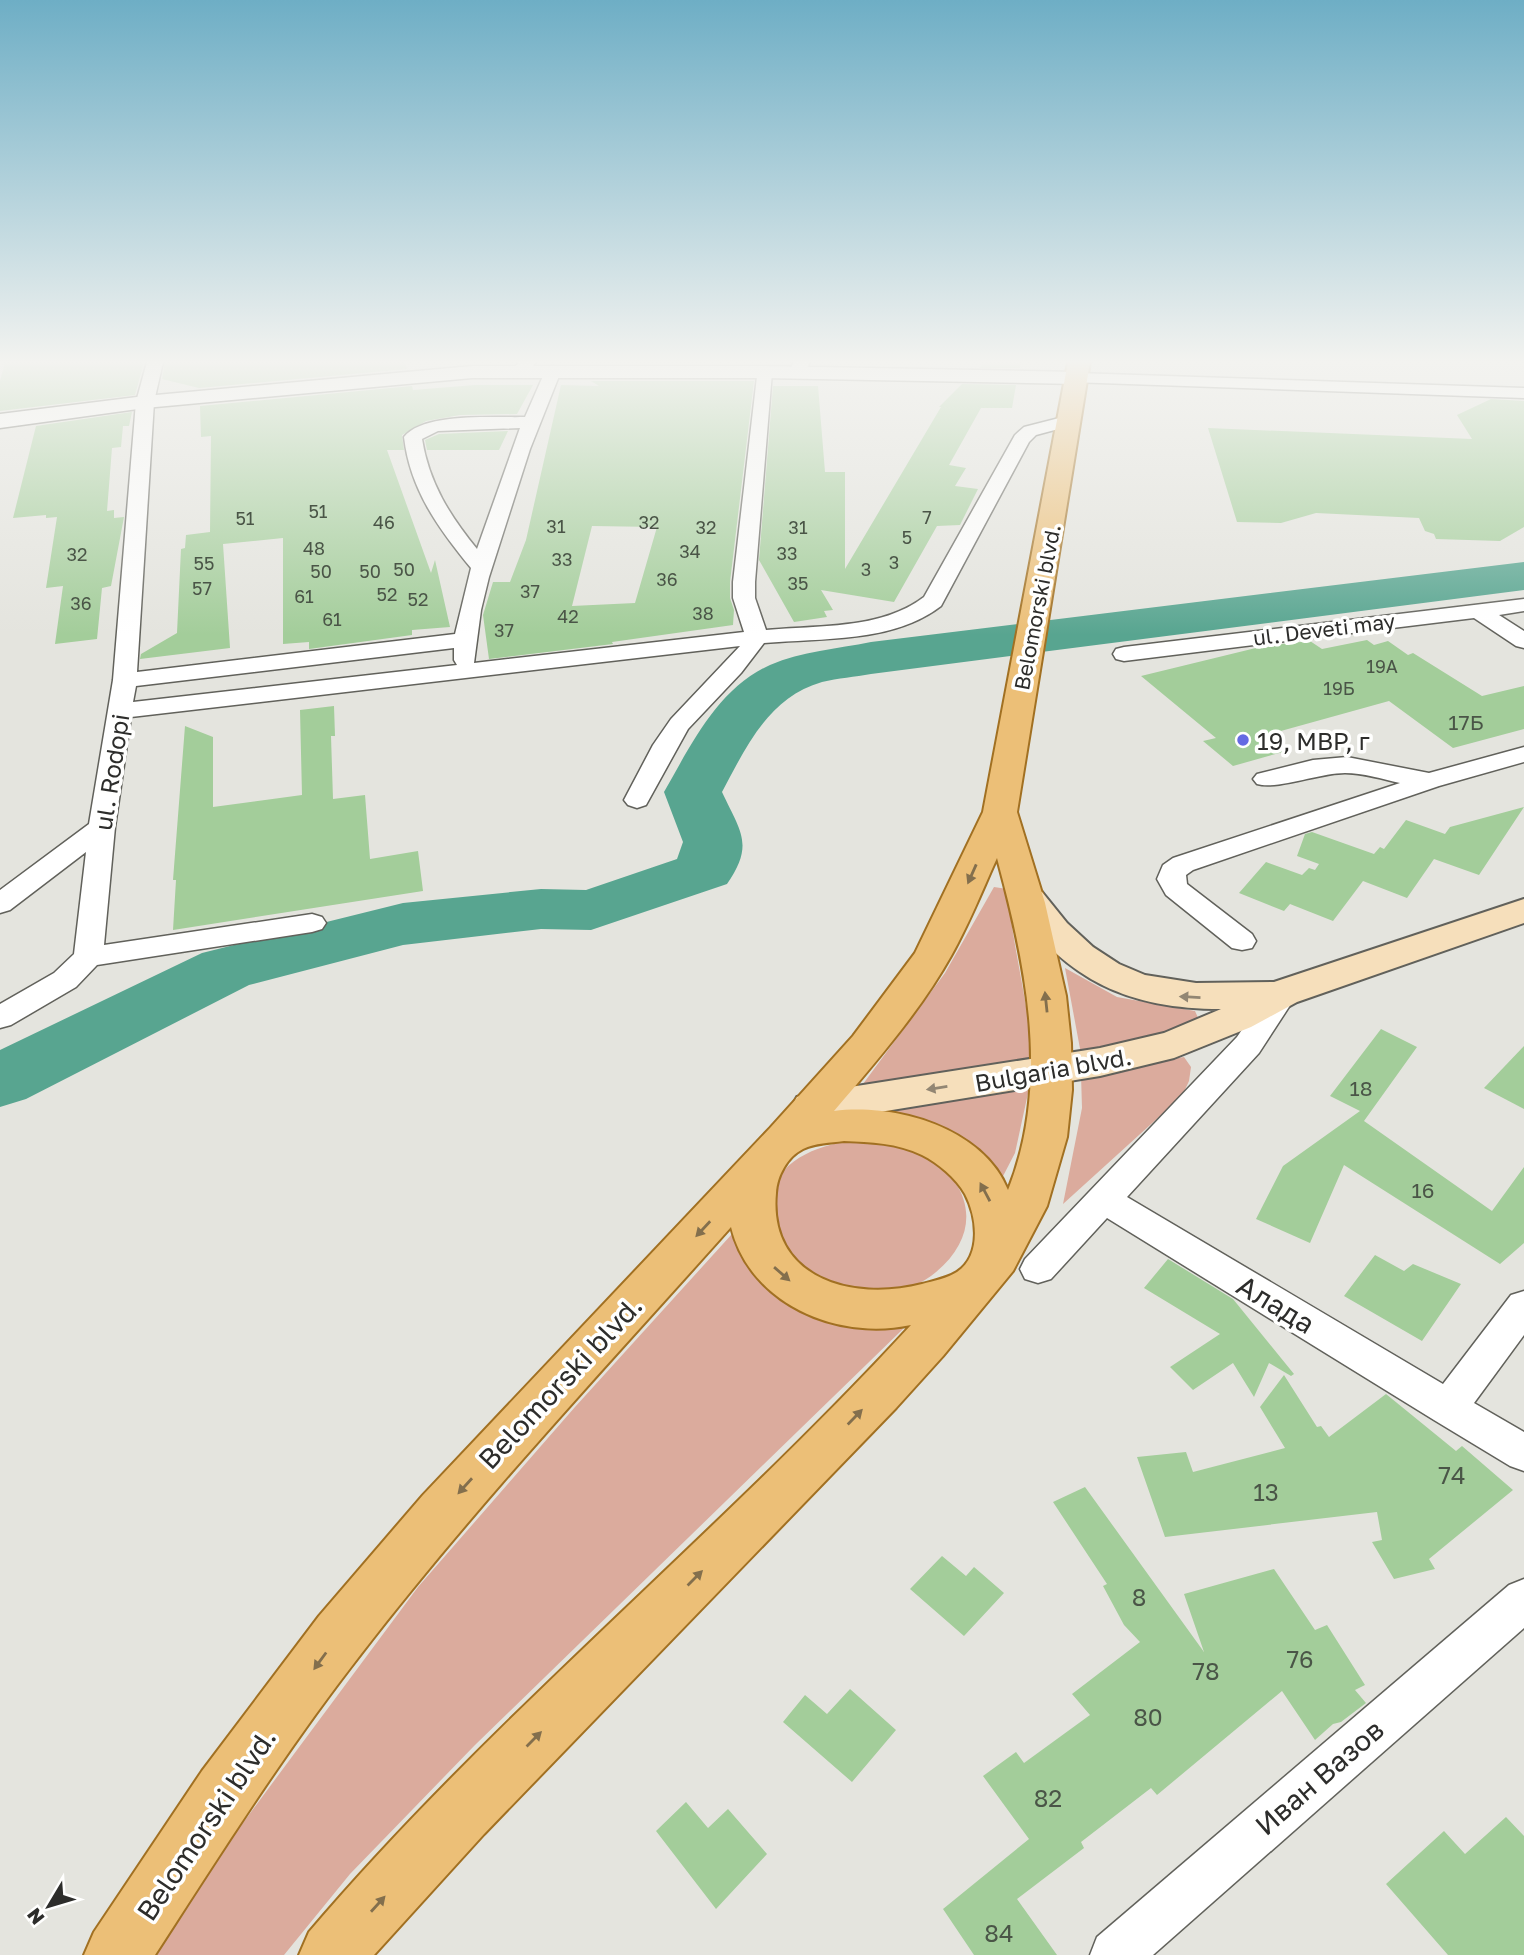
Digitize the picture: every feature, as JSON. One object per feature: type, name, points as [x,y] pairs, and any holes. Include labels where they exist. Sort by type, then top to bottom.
[{"type":"main road","name":"Belomorski blvd.","points":[[117,1955],[224,1793],[339,1636],[442,1512],[867,1046],[931,958],[1000,812],[1065,453]]},
{"type":"main road","name":"Belomorski blvd.","points":[[332,1955],[451,1823],[1004,1270],[1016,1225],[1033,1183],[1051,1105],[1053,1070],[1043,974],[1029,900],[1000,812]]},
{"type":"main road","name":"Bulgaria blvd.","points":[[1029,900],[1056,935],[1076,954],[1100,971],[1124,982],[1155,992],[1185,997],[1283,993]]},
{"type":"main road","name":"Bulgaria blvd.","points":[[785,1139],[1053,1070],[1140,1054],[1174,1044],[1237,1018],[1283,993],[1524,911]]},
{"type":"main road","points":[[862,1125],[900,1130],[936,1143],[958,1157],[977,1177],[989,1199],[995,1215],[1004,1270],[924,1304],[883,1310],[840,1306],[817,1297],[779,1273],[765,1256],[756,1237],[751,1201],[785,1139],[814,1128],[862,1125]]},
{"type":"street","name":"ul. Rodopi","points":[[88,957],[102,827],[125,680],[141,453]]},
{"type":"street","points":[[416,453],[426,488],[449,529],[482,568]]},
{"type":"street","points":[[466,671],[464,640],[482,568],[519,453]]},
{"type":"street","points":[[756,453],[744,598],[757,637]]},
{"type":"street","points":[[121,711],[757,637],[878,626],[921,611],[933,601],[1013,453]]},
{"type":"street","name":"ul. Deveti may","points":[[1124,654],[1524,605]]},
{"type":"street","points":[[1477,610],[1524,641]]},
{"type":"street","points":[[637,800],[661,753],[686,716],[743,659],[757,637]]},
{"type":"street","points":[[125,680],[464,640]]},
{"type":"street","points":[[1242,941],[1176,889],[1171,879],[1173,871],[1183,864],[1430,781],[1524,754]]},
{"type":"street","points":[[1266,779],[1313,768],[1347,765],[1430,781]]},
{"type":"street","points":[[0,904],[102,827]]},
{"type":"street","points":[[0,1018],[65,980],[88,957],[312,923]]},
{"type":"street","points":[[1004,1270],[1104,1200],[1248,1045],[1283,993]]},
{"type":"street","name":"Алада","points":[[1104,1200],[1524,1453]]},
{"type":"street","points":[[1448,1408],[1524,1306]]},
{"type":"street","name":"Иван Вазов","points":[[1115,1955],[1524,1600]]},
{"type":"shaded area","points":[[994,887],[1007,889],[1034,1058],[863,1084],[945,973]]},
{"type":"shaded area","points":[[1065,968],[1117,997],[1195,1011],[1199,1020],[1172,1036],[1081,1054]]},
{"type":"shaded area","points":[[1184,1057],[1191,1067],[1189,1081],[1182,1096],[1063,1204],[1082,1108],[1081,1075]]},
{"type":"shaded area","points":[[1030,1084],[1015,1153],[1001,1180],[982,1154],[960,1136],[933,1124],[877,1109]]},
{"type":"shaded area","points":[[859,1139],[898,1145],[921,1153],[940,1166],[953,1180],[962,1196],[966,1212],[965,1229],[959,1245],[948,1261],[931,1276],[915,1285],[878,1292],[840,1286],[806,1271],[783,1251],[780,1245],[771,1199],[776,1182],[784,1171],[805,1154],[832,1144]]},
{"type":"shaded area","points":[[732,1234],[746,1263],[764,1285],[799,1309],[838,1322],[903,1329],[475,1745],[350,1874],[284,1955],[151,1955],[196,1886],[418,1587],[575,1407]]},
{"type":"building","points":[[29,453],[112,453],[107,511],[114,510],[114,518],[124,517],[111,586],[102,588],[97,639],[55,644],[63,586],[46,588],[57,517],[46,518],[46,515],[13,518]]},
{"type":"building","points":[[211,453],[388,453],[431,573],[435,560],[450,627],[412,630],[412,635],[309,649],[309,642],[283,644],[283,538],[223,544],[230,648],[140,659],[141,654],[177,633],[181,549],[185,548],[186,535],[210,532]]},
{"type":"building","points":[[546,453],[745,453],[730,582],[733,625],[612,642],[613,644],[489,659],[483,615],[493,582],[510,582],[526,540]],"holes":[[[592,526],[657,527],[635,603],[572,606]]]},
{"type":"building","points":[[768,453],[823,453],[825,472],[845,472],[845,569],[914,453],[956,453],[949,465],[966,468],[955,486],[978,489],[960,525],[937,526],[894,602],[821,590],[833,610],[824,611],[827,617],[794,622],[759,560]]},
{"type":"building","points":[[1216,453],[1524,453],[1524,527],[1500,541],[1436,539],[1434,534],[1425,531],[1419,518],[1316,513],[1281,523],[1237,522]]},
{"type":"building","points":[[1367,640],[1374,645],[1388,641],[1408,655],[1413,653],[1482,696],[1524,686],[1524,729],[1453,748],[1389,701],[1270,734],[1290,750],[1233,766],[1203,741],[1216,738],[1141,676],[1264,646],[1310,641],[1322,649]]},
{"type":"building","points":[[334,706],[335,736],[331,736],[333,799],[365,795],[370,859],[418,851],[423,891],[173,930],[176,880],[173,880],[185,726],[213,737],[213,807],[302,795],[300,710]]},
{"type":"building","points":[[1524,807],[1479,875],[1434,859],[1407,898],[1363,881],[1333,921],[1290,904],[1284,911],[1239,893],[1266,862],[1302,875],[1309,868],[1315,870],[1319,864],[1297,856],[1305,834],[1312,832],[1374,854],[1380,847],[1384,849],[1406,820],[1445,834],[1450,827]]},
{"type":"building","points":[[1381,1029],[1417,1047],[1364,1121],[1492,1211],[1524,1167],[1524,1243],[1500,1264],[1344,1165],[1310,1243],[1256,1219],[1283,1166],[1360,1111],[1330,1096]]},
{"type":"building","points":[[1524,1046],[1524,1109],[1484,1088]]},
{"type":"building","points":[[1375,1255],[1404,1271],[1413,1264],[1461,1284],[1422,1341],[1344,1296]]},
{"type":"building","points":[[1168,1259],[1233,1299],[1294,1374],[1291,1376],[1269,1363],[1254,1397],[1233,1363],[1193,1390],[1170,1367],[1220,1334],[1144,1288]]},
{"type":"building","points":[[1284,1375],[1317,1427],[1321,1426],[1329,1437],[1386,1394],[1456,1451],[1462,1446],[1513,1490],[1429,1559],[1435,1569],[1394,1579],[1372,1542],[1382,1540],[1377,1512],[1165,1537],[1137,1457],[1186,1452],[1193,1472],[1285,1448],[1260,1407]]},
{"type":"building","points":[[1085,1487],[1204,1652],[1184,1594],[1274,1569],[1315,1630],[1327,1625],[1365,1685],[1355,1690],[1366,1703],[1341,1722],[1333,1724],[1315,1740],[1282,1691],[1157,1795],[1151,1788],[1081,1842],[1084,1848],[1017,1899],[1057,1955],[974,1955],[943,1909],[1029,1839],[983,1776],[1016,1752],[1024,1763],[1090,1715],[1072,1694],[1140,1642],[1124,1625],[1103,1586],[1107,1584],[1053,1502]]},
{"type":"building","points":[[942,1556],[966,1576],[974,1567],[1004,1593],[964,1636],[910,1589]]},
{"type":"building","points":[[850,1689],[896,1730],[852,1782],[783,1722],[805,1695],[827,1714]]},
{"type":"building","points":[[686,1802],[708,1828],[728,1809],[767,1854],[716,1909],[656,1831]]},
{"type":"building","points":[[1506,1817],[1524,1836],[1524,1955],[1448,1955],[1386,1884],[1444,1831],[1465,1854]]},
{"type":"waterway","points":[[0,1081],[226,969],[403,924],[541,909],[591,910],[705,871],[714,842],[693,792],[727,733],[753,700],[789,676],[812,668],[871,658],[1524,576]]},
{"type":"place","name":"19, МВР, г","points":[[1243,740]]}]
